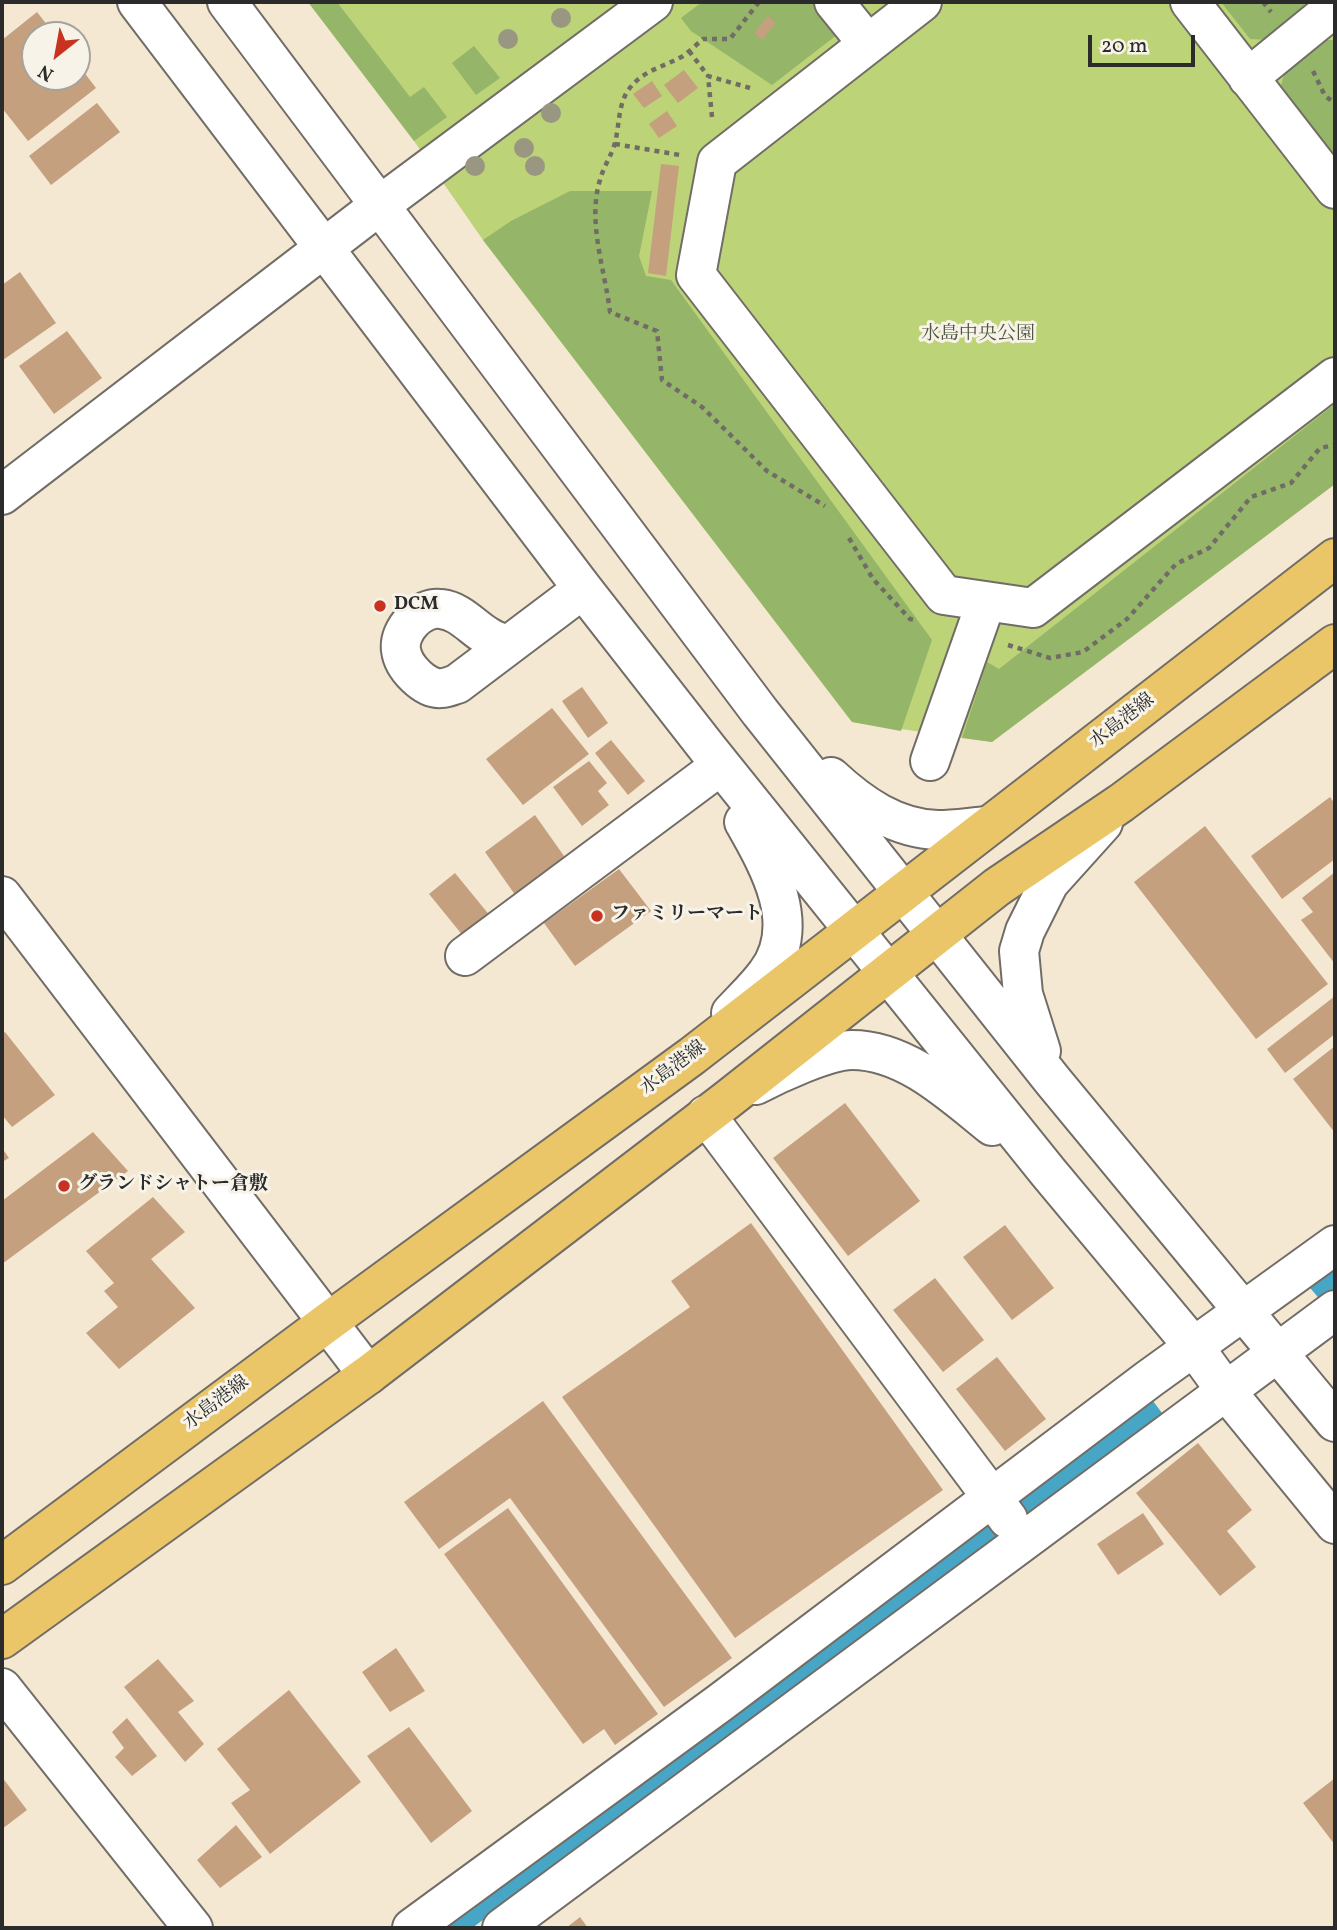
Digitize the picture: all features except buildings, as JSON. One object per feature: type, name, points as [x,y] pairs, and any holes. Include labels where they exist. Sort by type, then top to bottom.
[{"type":"main road","name":"水島港線","points":[[2,1565],[328,1321],[692,1055],[1335,558]]},
{"type":"main road","points":[[2,1639],[368,1375],[997,887],[1121,803],[1335,643]]},
{"type":"street","points":[[137,2],[712,759],[1194,1347],[1226,1391],[1335,1524]]},
{"type":"street","points":[[227,2],[760,712],[1053,1081],[1335,1422]]},
{"type":"street","points":[[2,495],[380,205],[653,2]]},
{"type":"street","points":[[834,2],[868,44]]},
{"type":"street","points":[[922,2],[717,162],[696,275],[944,595],[980,619],[1033,608],[1335,377]]},
{"type":"street","points":[[1190,2],[1335,189]]},
{"type":"street","points":[[1248,78],[1335,4]]},
{"type":"street","points":[[507,645],[583,589]]},
{"type":"street","points":[[930,761],[980,619]]},
{"type":"street","points":[[760,712],[841,786],[886,818],[937,830],[988,826]]},
{"type":"street","points":[[465,956],[712,759]]},
{"type":"street","points":[[692,1055],[768,972],[782,942],[781,903],[768,863],[712,759]]},
{"type":"street","points":[[1053,1081],[1034,1034],[1023,994],[1019,951],[1025,932],[1049,883],[1121,803]]},
{"type":"street","points":[[2,896],[368,1375]]},
{"type":"street","points":[[1008,1519],[716,1107],[776,1074],[824,1057],[851,1050],[880,1055],[899,1059],[933,1080],[1048,1172]]},
{"type":"street","points":[[412,1928],[736,1722],[1008,1519],[1194,1347],[1335,1245]]},
{"type":"street","points":[[502,1928],[736,1722],[1008,1519],[1226,1391],[1335,1310]]},
{"type":"street","points":[[2,1688],[193,1928]]},
{"type":"path","points":[[759,2],[730,39],[703,38],[689,51],[648,72],[629,90],[620,111],[615,144],[599,182],[595,209],[597,242],[606,278],[610,312],[657,331],[662,380],[702,407],[767,471],[824,504],[830,513]]},
{"type":"path","points":[[689,51],[708,76]]},
{"type":"path","points":[[615,144],[717,162]]},
{"type":"path","points":[[844,531],[873,579],[910,619],[980,619],[1050,659],[1083,652],[1127,619],[1177,564],[1209,548],[1251,497],[1292,483],[1320,448],[1335,445]]},
{"type":"green space","name":"水島中央公園","points":[[308,2],[1335,2],[1335,484],[992,742],[852,722],[483,240],[414,141]]},
{"type":"green space","points":[[308,2],[337,2],[410,97],[424,87],[447,117],[414,141]]},
{"type":"green space","points":[[702,2],[813,2],[838,34],[772,85],[691,31],[681,18]]},
{"type":"green space","points":[[1221,2],[1305,2],[1295,40],[1335,40],[1335,156],[1281,85],[1294,41],[1250,39]]},
{"type":"green space","points":[[474,46],[500,78],[476,95],[452,63]]},
{"type":"green space","points":[[570,191],[652,191],[639,256],[646,276],[671,280],[932,640],[901,731],[852,722],[483,240],[511,221]]},
{"type":"green space","points":[[1335,404],[1335,484],[992,742],[962,738],[987,662],[999,669]]},
{"type":"water","points":[[1335,1262],[1335,1292],[1322,1302],[1306,1283]]},
{"type":"water","points":[[1150,1397],[1165,1417],[472,1928],[439,1928]]},
{"type":"place","name":"DCM","points":[[380,606]]},
{"type":"place","name":"ファミリーマート","points":[[597,916]]},
{"type":"place","name":"グランドシャトー倉敷","points":[[64,1186]]}]
